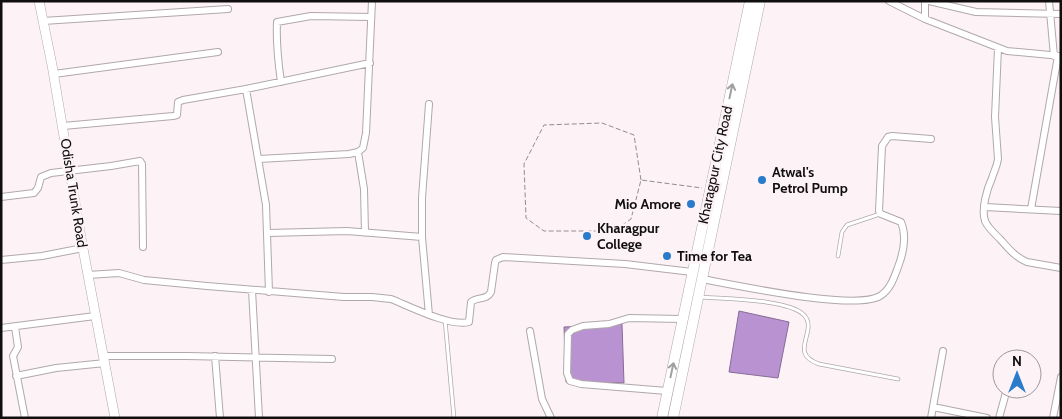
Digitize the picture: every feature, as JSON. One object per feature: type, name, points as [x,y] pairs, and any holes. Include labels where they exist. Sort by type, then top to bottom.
[{"type":"main road","name":"Odisha Trunk Road","points":[[39,1],[54,74],[95,316],[115,418]]},
{"type":"main road","name":"Kharagpur City Road","points":[[662,418],[750,1]]},
{"type":"main road","points":[[673,418],[760,1]]},
{"type":"street","points":[[259,159],[349,154],[358,152],[363,148],[366,133],[372,1]]},
{"type":"street","points":[[889,1],[925,19],[998,48],[1020,53],[1058,56]]},
{"type":"street","points":[[925,19],[927,1],[976,12],[1061,14]]},
{"type":"street","points":[[1031,209],[1058,56],[1050,14],[1050,1]]},
{"type":"street","points":[[44,21],[228,9]]},
{"type":"street","points":[[281,82],[276,42],[278,21],[311,16],[371,17]]},
{"type":"street","points":[[998,48],[995,117],[998,160],[988,188],[985,220],[1013,254],[1027,262],[1061,268]]},
{"type":"street","points":[[54,74],[218,52]]},
{"type":"street","points":[[63,126],[174,116],[177,114],[177,105],[180,101],[281,82],[370,62]]},
{"type":"street","points":[[246,89],[266,205],[269,292]]},
{"type":"street","points":[[429,104],[422,198],[422,237],[430,315]]},
{"type":"street","points":[[702,279],[790,295],[844,301],[859,301],[880,297],[894,280],[903,243],[901,222],[881,214],[878,205],[882,146],[884,141],[892,136],[931,140]]},
{"type":"street","points":[[358,152],[364,189],[365,233]]},
{"type":"street","points":[[1,197],[34,194],[41,178],[46,174],[140,161],[142,164],[144,247]]},
{"type":"street","points":[[985,207],[1061,211]]},
{"type":"street","points":[[268,233],[347,231],[422,237]]},
{"type":"street","points":[[1,260],[42,256],[83,248]]},
{"type":"street","points":[[88,275],[119,273],[144,280],[269,292],[344,297],[382,297],[398,301],[430,315],[464,323],[469,322],[471,302],[489,296],[494,263],[503,257],[625,264],[692,272]]},
{"type":"street","points":[[252,290],[259,418]]},
{"type":"street","points":[[1,328],[95,316]]},
{"type":"street","points":[[667,391],[581,384],[570,381],[567,373],[568,334],[572,330],[583,326],[609,324],[629,318],[682,319]]},
{"type":"street","points":[[16,327],[18,347],[12,356],[25,418]]},
{"type":"street","points":[[530,331],[542,399],[551,418]]},
{"type":"street","points":[[931,418],[943,352]]},
{"type":"street","points":[[215,356],[220,418]]},
{"type":"street","points":[[16,376],[104,360],[215,356],[332,359]]},
{"type":"street","points":[[1053,418],[1061,377]]},
{"type":"street","points":[[1000,418],[1005,399]]},
{"type":"street","points":[[933,407],[987,418]]},
{"type":"lane","points":[[838,256],[842,232],[847,225],[881,214]]},
{"type":"lane","points":[[698,297],[720,300],[754,300],[802,313],[806,318],[807,327],[804,352],[806,358],[811,362],[898,379]]},
{"type":"lane","points":[[445,319],[454,418]]},
{"type":"path","points":[[602,123],[634,135],[640,180],[631,219],[614,231],[544,231],[526,218],[524,164],[544,125],[602,123]]},
{"type":"path","points":[[640,180],[710,189]]},
{"type":"shaded area","points":[[739,311],[789,322],[778,378],[729,372]]},
{"type":"shaded area","points":[[622,324],[624,383],[566,382],[564,327]]},
{"type":"place","name":"Atwal's Petrol Pump","points":[[762,180]]},
{"type":"place","name":"Mio Amore","points":[[691,204]]},
{"type":"place","name":"Kharagpur College","points":[[587,236]]},
{"type":"place","name":"Time for Tea","points":[[667,256]]}]
